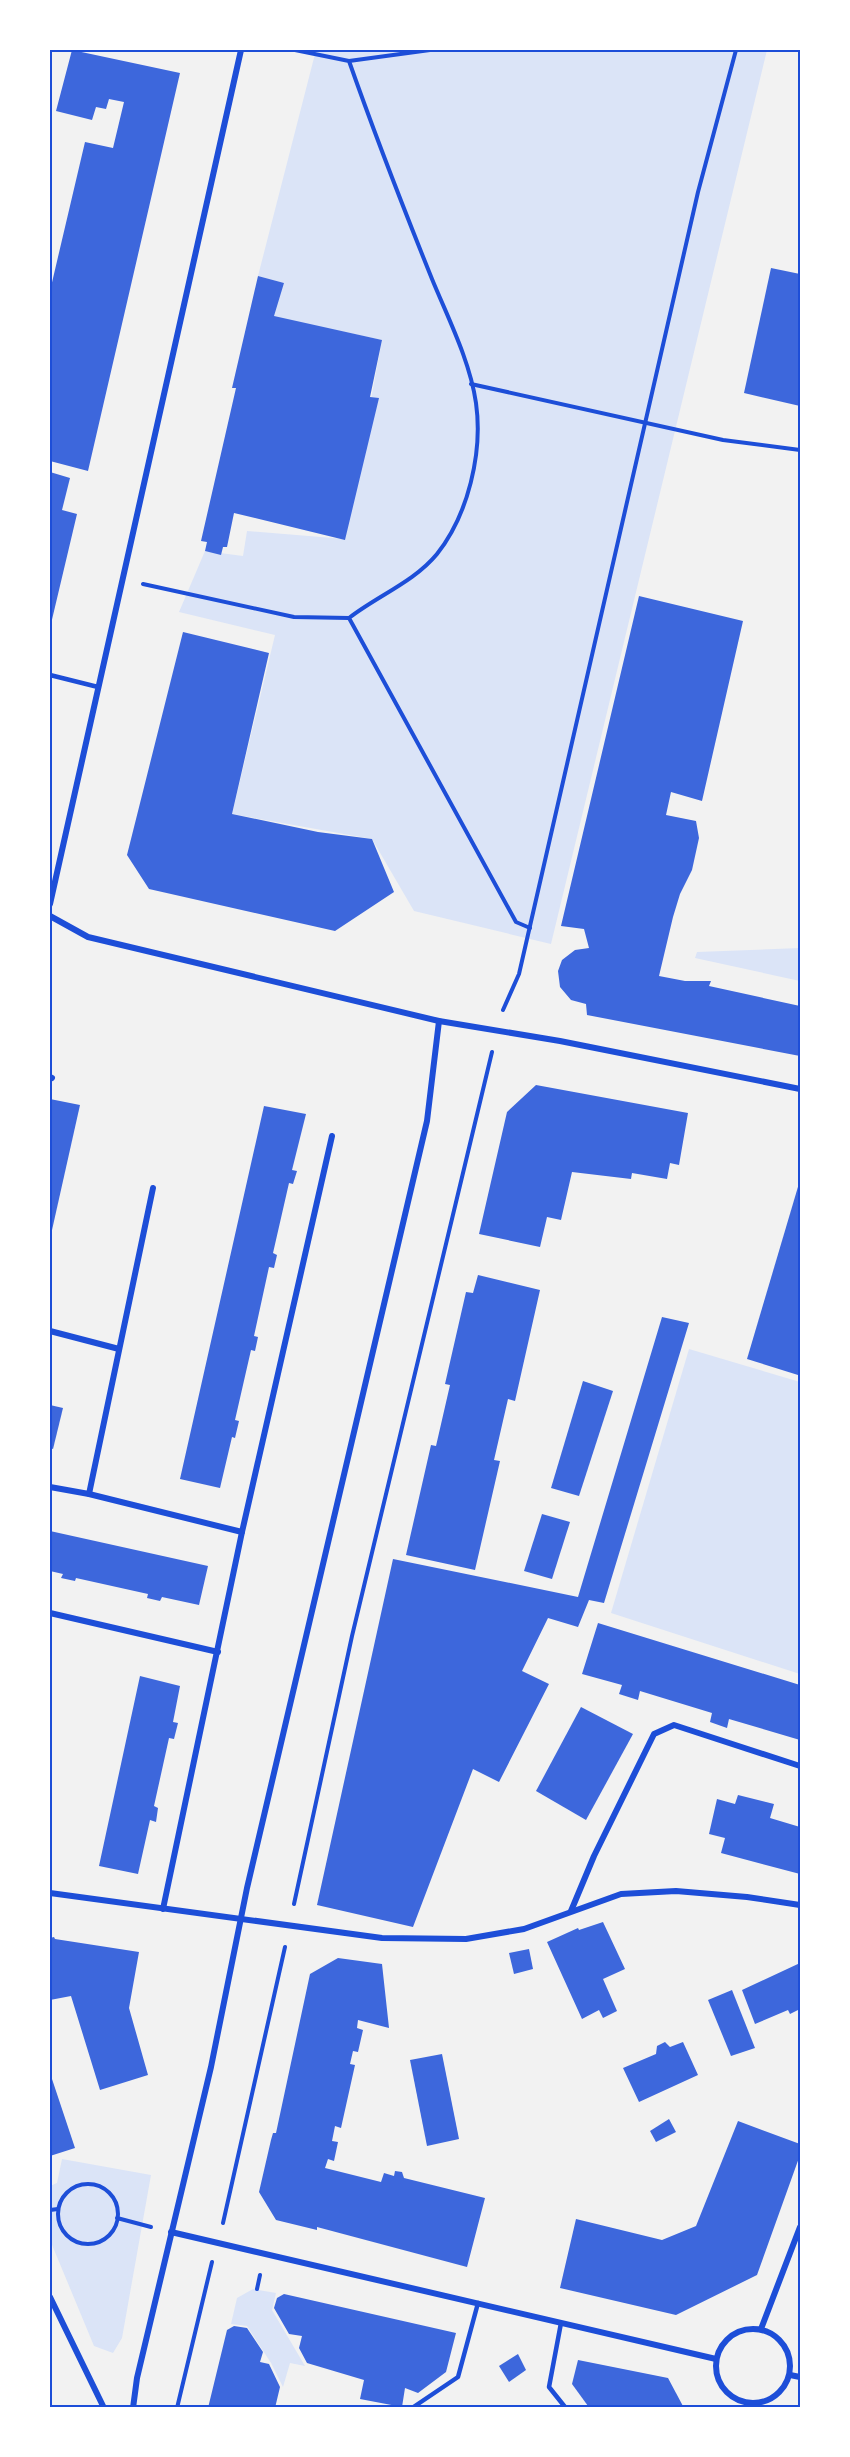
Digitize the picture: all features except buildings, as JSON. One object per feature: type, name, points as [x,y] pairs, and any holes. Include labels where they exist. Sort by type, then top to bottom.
[{"type":"street","points":[[50,904],[241,50]]},
{"type":"street","points":[[50,916],[88,937],[439,1021],[571,1043],[801,1089]]},
{"type":"street","points":[[133,2408],[136,2378],[243,1920],[247,1888],[427,1121],[439,1021]]},
{"type":"street","points":[[164,1909],[242,1532],[332,1136]]},
{"type":"street","points":[[89,1494],[153,1188]]},
{"type":"street","points":[[50,1331],[119,1349]]},
{"type":"street","points":[[50,1487],[89,1494],[242,1532]]},
{"type":"street","points":[[50,1613],[218,1652]]},
{"type":"street","points":[[572,1911],[594,1856],[654,1734],[674,1725],[801,1766]]},
{"type":"street","points":[[50,1893],[382,1938],[466,1939],[524,1929],[621,1894],[676,1891],[747,1897],[801,1905]]},
{"type":"street","points":[[761,2329],[801,2227]]},
{"type":"street","points":[[171,2232],[716,2359]]},
{"type":"street","points":[[50,2297],[105,2408]]},
{"type":"street","points":[[761,2329],[782,2341],[788,2351],[790,2375],[786,2387],[767,2402],[742,2405],[732,2398],[718,2381],[716,2359],[728,2339],[738,2332],[761,2329]]},
{"type":"street","points":[[790,2375],[801,2378]]},
{"type":"lane","points":[[50,675],[98,687]]},
{"type":"lane","points":[[412,2408],[458,2377],[478,2303]]},
{"type":"lane","points":[[561,2323],[549,2387],[566,2407]]},
{"type":"path","points":[[295,50],[350,61],[430,50]]},
{"type":"path","points":[[503,1010],[519,974],[699,192],[736,50]]},
{"type":"path","points":[[123,580],[294,617],[349,618],[404,583],[436,555],[462,510],[475,460],[478,429],[476,401],[350,61]]},
{"type":"path","points":[[471,384],[723,440],[801,450]]},
{"type":"path","points":[[349,618],[516,922],[530,928]]},
{"type":"path","points":[[293,1911],[352,1636],[492,1054]]},
{"type":"path","points":[[221,2228],[287,1937]]},
{"type":"path","points":[[89,2184],[99,2186],[114,2199],[117,2218],[107,2237],[88,2244],[69,2237],[62,2230],[58,2210],[70,2190],[89,2184]]},
{"type":"path","points":[[50,2210],[58,2210]]},
{"type":"path","points":[[117,2218],[171,2232]]},
{"type":"path","points":[[177,2408],[213,2258]]},
{"type":"shaded area","points":[[316,50],[767,50],[551,944],[414,911],[372,839],[232,814],[275,635],[179,612],[205,551],[243,556],[247,531],[345,539],[382,340],[270,316],[284,283],[258,276]]},
{"type":"shaded area","points":[[800,948],[800,981],[695,958],[697,952]]},
{"type":"shaded area","points":[[689,1349],[800,1382],[800,1674],[611,1613]]},
{"type":"shaded area","points":[[62,2159],[151,2175],[122,2338],[113,2353],[94,2346],[50,2240],[50,2186],[57,2183]]},
{"type":"shaded area","points":[[253,2289],[276,2293],[272,2310],[305,2366],[290,2363],[283,2387],[271,2363],[247,2326],[231,2324],[237,2298]]}]
